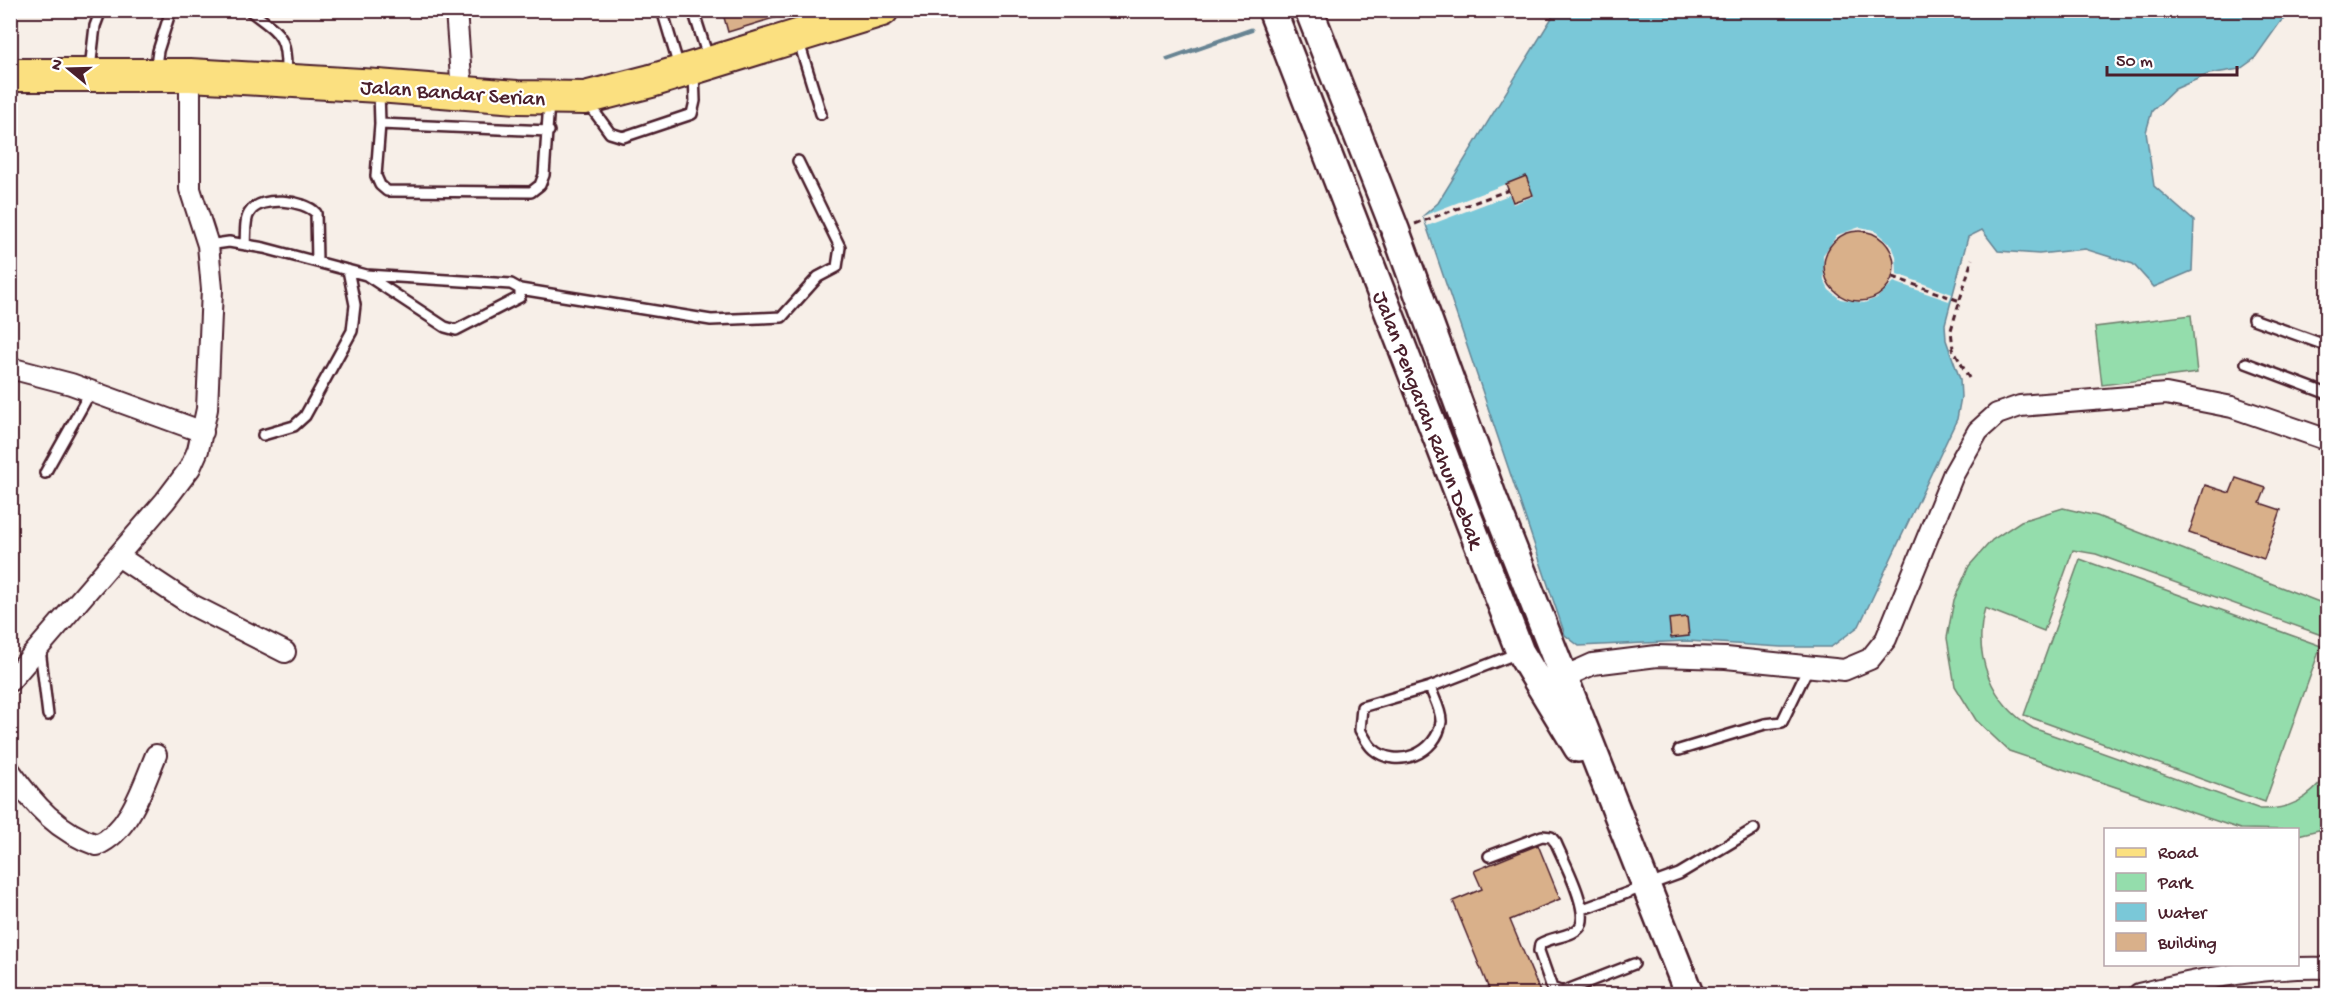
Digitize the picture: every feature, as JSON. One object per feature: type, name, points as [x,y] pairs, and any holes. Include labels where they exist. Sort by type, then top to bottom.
[{"type":"main road","name":"Jalan Bandar Serian","points":[[10,75],[190,75],[549,99],[585,98],[882,10]]},
{"type":"street","points":[[456,10],[462,92]]},
{"type":"street","name":"Jalan Pengarah Rahun Debak","points":[[1272,10],[1520,652],[1617,813]]},
{"type":"street","name":"Jalan Pengarah Rahun Debak","points":[[1309,10],[1396,232],[1494,501],[1689,994]]},
{"type":"street","points":[[10,681],[190,468],[203,432],[207,409],[212,289],[208,245],[190,189],[190,75]]},
{"type":"street","points":[[10,368],[91,391],[203,432]]},
{"type":"street","points":[[1564,677],[1593,664],[1657,656],[1726,658],[1844,670],[1870,659],[1886,639],[1953,475],[1978,431],[1997,414],[2020,406],[2166,394],[2232,407],[2327,439]]},
{"type":"street","points":[[118,555],[192,605],[285,652]]},
{"type":"street","points":[[10,771],[31,800],[62,830],[97,845],[108,841],[129,814],[141,794],[156,755]]},
{"type":"street","points":[[2139,994],[2248,973],[2298,967],[2328,968]]},
{"type":"lane","points":[[90,75],[95,26],[101,10]]},
{"type":"lane","points":[[155,75],[158,51],[171,10]]},
{"type":"lane","points":[[249,10],[281,37],[287,47],[286,80]]},
{"type":"lane","points":[[662,10],[695,67]]},
{"type":"lane","points":[[585,98],[610,134],[623,137],[692,114],[695,101],[693,10]]},
{"type":"lane","points":[[797,36],[821,114]]},
{"type":"lane","points":[[378,86],[380,124],[376,176],[380,185],[387,191],[531,192],[540,185],[544,175],[549,131],[549,99]]},
{"type":"lane","points":[[380,124],[549,131]]},
{"type":"lane","points":[[208,245],[230,242],[317,261],[366,275],[511,284],[520,289],[711,320],[782,317],[818,277],[837,267],[840,247],[798,161]]},
{"type":"lane","points":[[245,245],[248,213],[254,208],[263,203],[292,202],[306,205],[316,213],[317,261]]},
{"type":"lane","points":[[263,435],[294,426],[305,416],[352,331],[355,305],[348,270]]},
{"type":"lane","points":[[366,275],[446,327],[456,330],[513,302],[520,297],[520,289]]},
{"type":"lane","points":[[2253,319],[2328,346]]},
{"type":"lane","points":[[2246,363],[2328,394]]},
{"type":"lane","points":[[45,473],[91,391]]},
{"type":"lane","points":[[40,644],[48,715]]},
{"type":"lane","points":[[1430,687],[1441,720],[1434,740],[1419,755],[1393,759],[1373,750],[1360,730],[1362,707],[1430,687],[1520,652]]},
{"type":"lane","points":[[1679,750],[1765,724],[1782,722],[1808,668]]},
{"type":"lane","points":[[1583,909],[1646,884],[1679,874],[1754,829]]},
{"type":"lane","points":[[1489,856],[1542,836],[1551,837],[1583,909],[1583,922],[1578,930],[1540,944],[1539,951],[1552,988],[1562,992],[1634,964]]},
{"type":"path","points":[[1396,232],[1509,190]]},
{"type":"path","points":[[1969,378],[1953,349],[1951,330],[1972,259]]},
{"type":"path","points":[[1893,277],[1960,301]]},
{"type":"green space","points":[[2191,315],[2197,373],[2102,385],[2095,327]]},
{"type":"green space","points":[[2063,508],[2097,516],[2327,605],[2327,640],[2324,636],[2096,554],[2073,550],[2044,631],[1985,608],[1981,643],[1988,676],[1996,691],[2018,718],[2033,728],[2260,809],[2290,805],[2306,797],[2327,775],[2327,828],[2299,835],[2299,828],[2237,828],[2009,751],[1976,720],[1955,686],[1947,638],[1954,600],[1969,566],[1992,540],[2021,521]]},
{"type":"green space","points":[[2080,559],[2321,646],[2265,802],[2024,715]]},
{"type":"water","points":[[1556,11],[2299,11],[2281,21],[2254,59],[2240,69],[2209,74],[2175,89],[2152,111],[2146,132],[2154,186],[2194,221],[2192,271],[2154,287],[2133,264],[2085,249],[2039,254],[1998,251],[1982,230],[1968,237],[1945,324],[1946,340],[1960,379],[1961,397],[1957,419],[1859,626],[1831,647],[1781,647],[1688,641],[1579,646],[1565,635],[1423,216],[1438,203]]},
{"type":"pier","points":[[1526,176],[1534,196],[1513,204],[1509,195],[1427,226],[1423,216]]},
{"type":"pier","points":[[1860,227],[1874,230],[1892,246],[1896,256],[1897,274],[1952,294],[1949,301],[1894,282],[1877,298],[1864,303],[1840,299],[1829,290],[1824,280],[1823,255],[1837,235]]},
{"type":"building","points":[[722,10],[787,10],[787,14],[728,32]]},
{"type":"building","points":[[1526,176],[1533,195],[1513,202],[1506,184]]},
{"type":"building","points":[[1866,231],[1879,237],[1888,246],[1892,252],[1894,266],[1892,280],[1884,291],[1873,299],[1852,301],[1834,291],[1826,280],[1824,259],[1834,241],[1845,233]]},
{"type":"building","points":[[2236,478],[2266,488],[2260,503],[2281,510],[2264,559],[2189,533],[2205,485],[2230,493]]},
{"type":"building","points":[[1687,617],[1689,636],[1671,638],[1669,619]]},
{"type":"building","points":[[1538,845],[1560,899],[1510,920],[1541,994],[1491,994],[1453,901],[1482,889],[1474,871]]},
{"type":"waterway","points":[[1168,59],[1251,30]]}]
